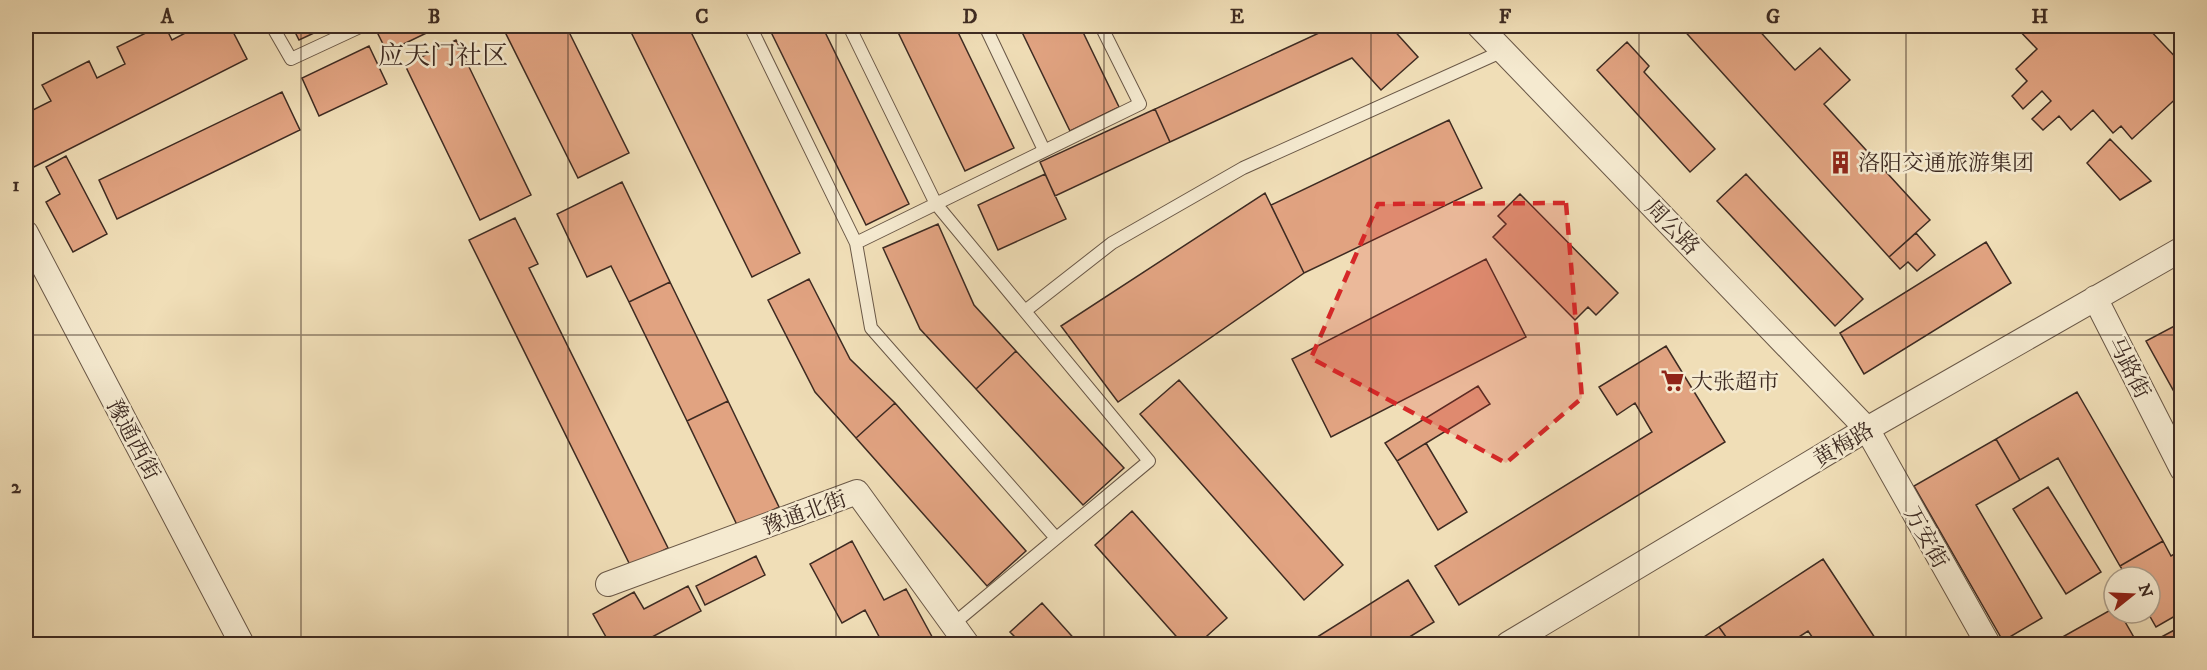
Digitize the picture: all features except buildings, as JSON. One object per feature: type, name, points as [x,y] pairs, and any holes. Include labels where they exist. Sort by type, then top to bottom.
[{"type":"street","name":"周公路","points":[[1479,26],[1867,429]]},
{"type":"street","name":"豫通西街","points":[[26,233],[242,645]]},
{"type":"street","name":"黄梅路","points":[[1508,645],[1867,429],[2181,249]]},
{"type":"street","name":"马路街","points":[[2095,298],[2181,469]]},
{"type":"street","name":"万安街","points":[[1867,429],[1988,645]]},
{"type":"street","name":"豫通北街","points":[[608,584],[857,492],[968,645]]},
{"type":"lane","points":[[272,26],[291,59],[362,26]]},
{"type":"lane","points":[[750,26],[856,243],[871,328],[1056,538]]},
{"type":"lane","points":[[849,26],[936,204],[1149,461],[952,625]]},
{"type":"lane","points":[[986,26],[1044,150]]},
{"type":"lane","points":[[856,243],[1140,104],[1101,26]]},
{"type":"lane","points":[[1025,311],[1112,243],[1243,168],[1503,51]]},
{"type":"highlighted area","points":[[1566,203],[1582,398],[1506,463],[1311,358],[1378,204]]},
{"type":"place","name":"洛阳交通旅游集团","points":[[1840,162]]},
{"type":"place","name":"大张超市","points":[[1673,381]]},
{"type":"district","name":"应天门社区","points":[[443,55]]}]
